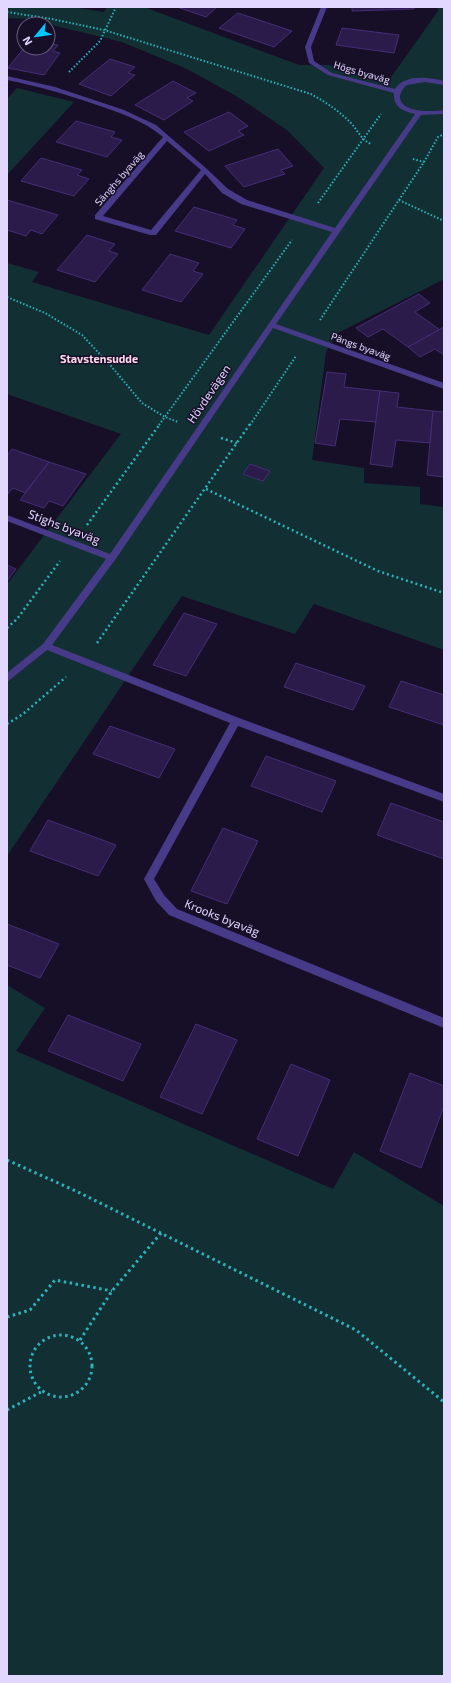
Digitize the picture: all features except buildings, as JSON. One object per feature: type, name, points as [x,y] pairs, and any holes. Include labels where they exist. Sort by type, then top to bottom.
[{"type":"street","name":"Högs byaväg","points":[[324,7],[308,47],[311,62],[330,74],[397,92]]},
{"type":"street","points":[[7,78],[53,88],[122,111],[154,126],[205,170],[225,191],[244,202],[336,231]]},
{"type":"street","points":[[444,83],[434,80],[415,80],[400,87],[396,98],[399,104],[411,111],[429,114],[444,112]]},
{"type":"street","name":"Hövdevägen","points":[[7,678],[46,646],[112,558],[271,325],[419,113]]},
{"type":"street","name":"Sänghs byaväg","points":[[167,137],[98,217],[153,233],[205,170]]},
{"type":"street","name":"Pängs byaväg","points":[[271,325],[444,386]]},
{"type":"street","name":"Stighs byaväg","points":[[7,518],[112,558]]},
{"type":"street","points":[[46,646],[236,721],[444,798]]},
{"type":"street","name":"Krooks byaväg","points":[[236,721],[148,879],[160,898],[173,912],[444,1023]]},
{"type":"path","points":[[53,88],[100,41],[116,7]]},
{"type":"path","points":[[7,12],[52,19],[104,30],[311,94],[331,106],[351,123],[362,141],[391,153],[424,162]]},
{"type":"path","points":[[7,628],[17,619],[74,543],[386,107],[399,104]]},
{"type":"path","points":[[7,724],[23,714],[84,661],[237,444],[424,162],[438,137],[444,134]]},
{"type":"path","points":[[399,200],[444,221]]},
{"type":"path","points":[[7,297],[46,313],[82,335],[111,366],[142,404],[199,431],[237,444]]},
{"type":"path","points":[[206,489],[378,571],[444,593]]},
{"type":"path","points":[[7,1160],[78,1192],[356,1330],[444,1402]]},
{"type":"path","points":[[80,1340],[112,1290],[161,1233]]},
{"type":"path","points":[[7,1317],[30,1310],[55,1280],[112,1290]]},
{"type":"path","points":[[62,1334],[72,1336],[80,1340],[87,1348],[91,1358],[91,1369],[88,1380],[82,1388],[72,1395],[62,1398],[51,1397],[41,1392],[33,1381],[29,1367],[32,1356],[37,1348],[44,1340],[62,1334]]},
{"type":"path","points":[[7,1410],[41,1392]]},
{"type":"green space","points":[[7,7],[72,7],[104,12],[107,7],[144,7],[299,65],[329,65],[387,83],[438,11],[438,7],[444,7],[444,181],[442,185],[444,185],[444,279],[338,333],[326,352],[312,460],[364,468],[364,483],[420,487],[420,504],[444,507],[444,650],[314,604],[295,634],[182,596],[7,856],[7,584],[121,434],[7,394],[7,263],[39,272],[32,282],[209,335],[324,168],[287,130],[238,97],[187,69],[122,42],[56,26],[56,16],[16,16],[16,18],[7,18]]},
{"type":"green space","points":[[17,88],[74,102],[7,175],[7,99]]},
{"type":"green space","points":[[7,985],[45,1008],[16,1051],[333,1189],[354,1152],[444,1206],[444,1676],[7,1676]]},
{"type":"district","name":"Stavstensudde","points":[[99,359]]}]
